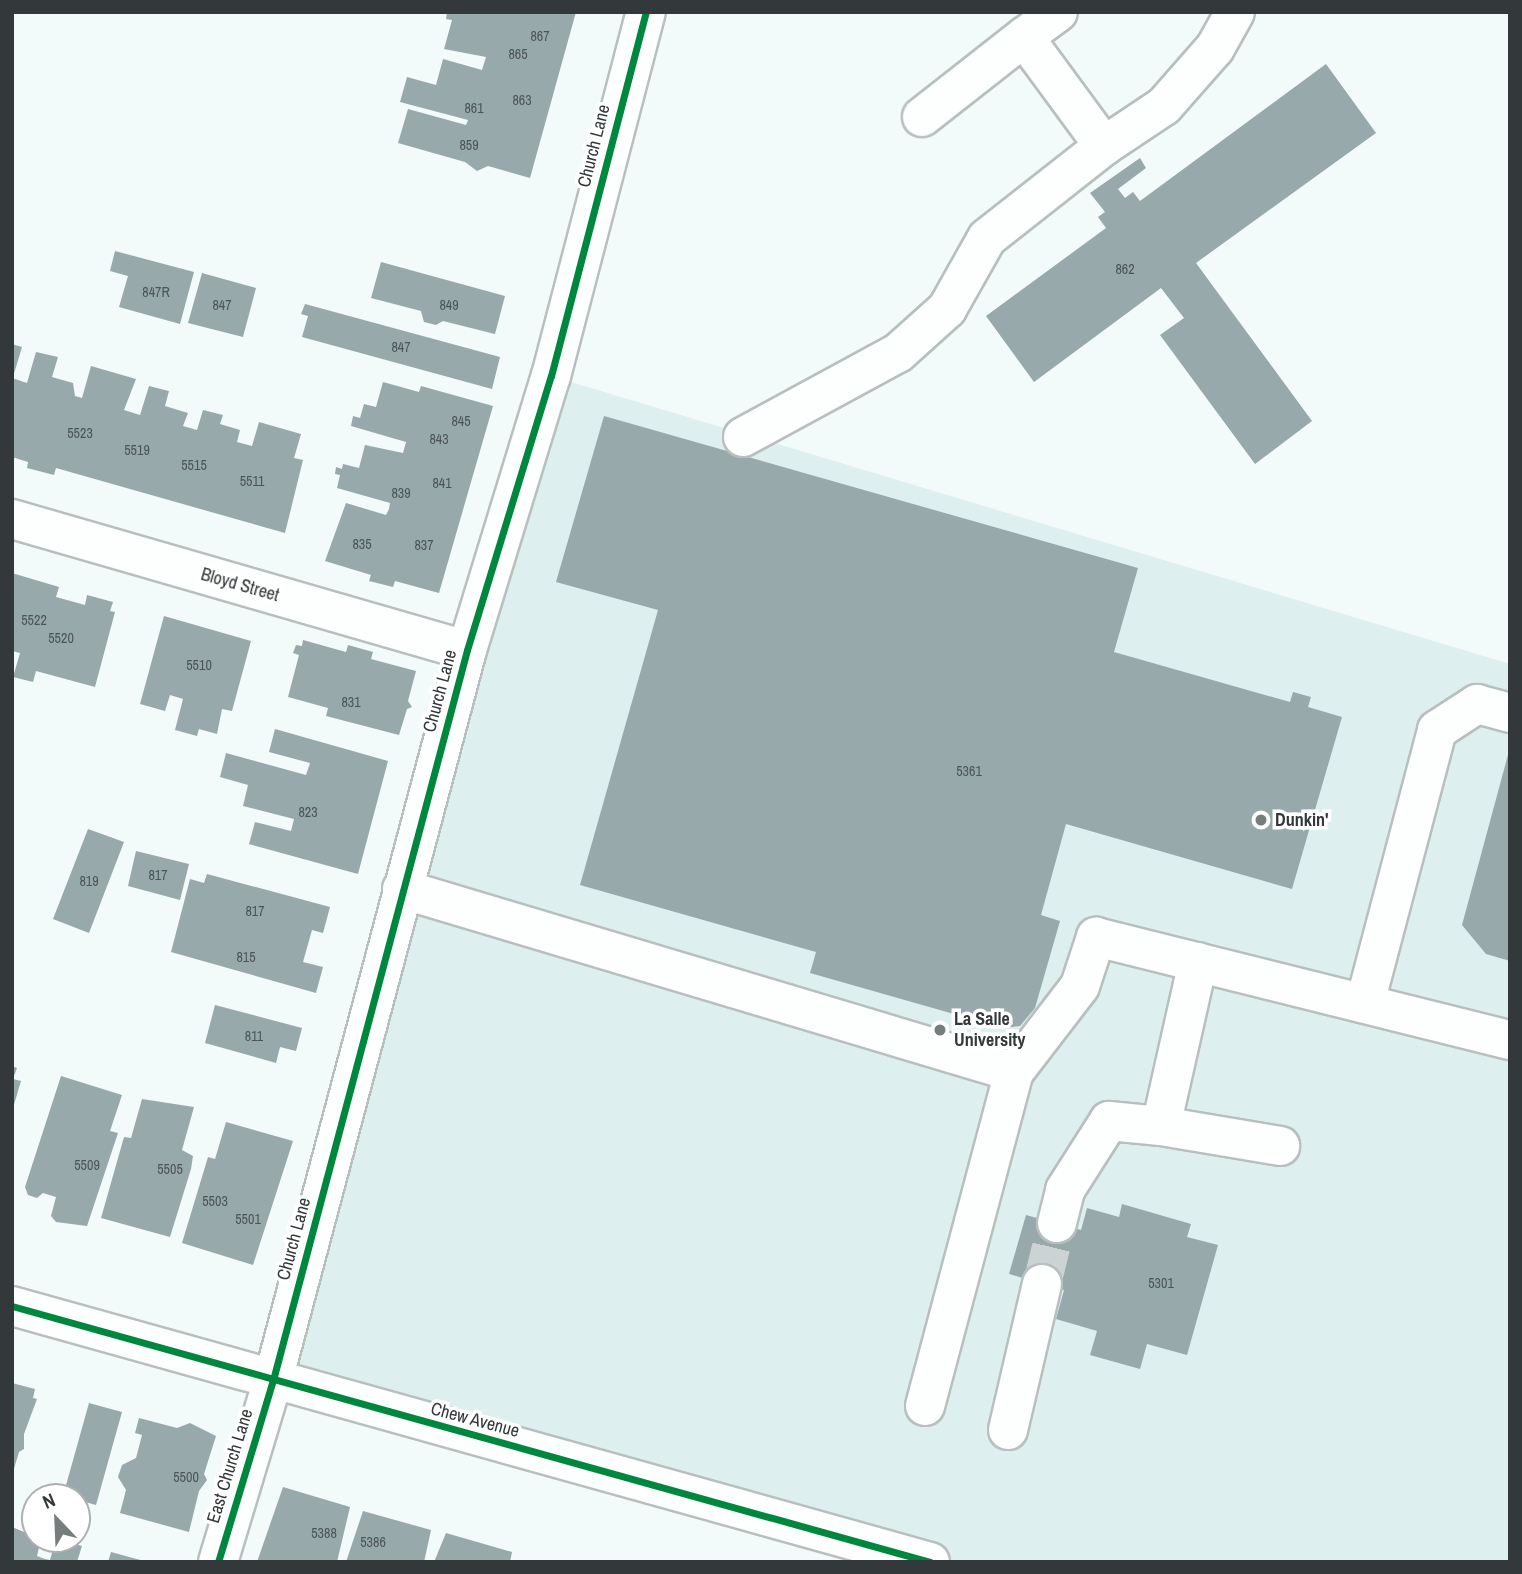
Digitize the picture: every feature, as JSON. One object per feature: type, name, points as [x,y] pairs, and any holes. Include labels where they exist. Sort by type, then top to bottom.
[{"type":"street","name":"Church Lane","points":[[273,1380],[467,650],[551,376],[646,12]]},
{"type":"street","points":[[922,117],[1058,12]]},
{"type":"street","points":[[743,436],[898,353],[947,309],[987,238],[1104,146],[1164,106],[1214,48],[1235,12]]},
{"type":"street","points":[[1024,37],[1104,146]]},
{"type":"street","name":"Bloyd Street","points":[[12,519],[467,650]]},
{"type":"street","points":[[1365,1003],[1437,730],[1477,704],[1510,713]]},
{"type":"street","points":[[402,889],[1014,1072]]},
{"type":"street","points":[[925,1406],[1014,1072],[1080,986],[1096,937],[1510,1040]]},
{"type":"street","points":[[1161,1126],[1198,962]]},
{"type":"street","points":[[1056,1223],[1065,1190],[1110,1121],[1161,1126],[1280,1146]]},
{"type":"street","points":[[1008,1430],[1042,1284]]},
{"type":"street","name":"Chew Avenue","points":[[12,1306],[930,1562]]},
{"type":"street","name":"East Church Lane","points":[[218,1562],[273,1380]]},
{"type":"shaded area","name":"La Salle University","points":[[551,376],[1510,664],[1510,1562],[926,1562],[273,1380]]},
{"type":"building","points":[[447,12],[576,12],[530,178],[488,166],[477,171],[465,162],[398,143],[408,109],[466,125],[468,120],[400,102],[407,77],[436,85],[443,59],[482,70],[486,57],[444,49],[452,20],[446,19]]},
{"type":"building","points":[[1326,64],[1376,133],[1196,263],[1312,421],[1255,464],[1160,335],[1184,318],[1161,288],[1034,382],[986,316],[1106,228],[1098,217],[1105,212],[1090,193],[1140,158],[1146,168],[1118,189],[1125,198],[1133,192],[1140,201]]},
{"type":"building","points":[[115,251],[194,272],[180,324],[119,307],[128,276],[110,271]]},
{"type":"building","points":[[381,262],[505,296],[495,334],[443,321],[436,325],[424,322],[421,311],[371,298]]},
{"type":"building","points":[[202,273],[256,288],[243,337],[188,323]]},
{"type":"building","points":[[305,304],[500,357],[492,389],[302,337],[308,316],[301,314]]},
{"type":"building","points":[[12,344],[22,347],[13,377],[12,377]]},
{"type":"building","points":[[36,352],[58,357],[52,377],[73,383],[75,396],[82,398],[91,366],[136,379],[124,410],[140,415],[149,386],[169,391],[165,406],[188,413],[183,426],[197,430],[203,410],[223,415],[220,424],[240,430],[237,442],[252,446],[259,422],[301,434],[294,458],[303,460],[285,533],[56,468],[54,475],[27,468],[28,462],[12,457],[12,378],[27,383]]},
{"type":"building","points":[[383,382],[419,392],[421,386],[493,406],[439,593],[395,581],[393,587],[369,581],[371,575],[325,561],[346,503],[386,515],[389,509],[390,503],[337,488],[340,475],[335,474],[336,467],[342,469],[343,464],[359,468],[365,445],[403,453],[406,442],[351,426],[353,416],[360,418],[364,404],[376,407]]},
{"type":"building","points":[[604,416],[1138,568],[1114,652],[1290,702],[1293,692],[1311,697],[1308,707],[1342,717],[1292,889],[1066,824],[1041,915],[1060,921],[1035,1008],[1020,1026],[1003,1028],[810,973],[816,952],[580,885],[658,610],[556,582]]},
{"type":"building","points":[[12,573],[59,587],[56,597],[85,605],[87,595],[113,602],[110,611],[115,612],[95,687],[36,671],[33,682],[13,677],[20,653],[12,651]]},
{"type":"building","points":[[164,616],[251,641],[232,711],[222,709],[217,734],[199,729],[197,736],[175,730],[183,699],[170,695],[165,711],[140,704]]},
{"type":"building","points":[[303,640],[346,652],[348,645],[373,652],[371,659],[416,671],[408,701],[412,707],[407,709],[399,735],[326,716],[328,708],[288,697],[299,655],[293,653],[296,645],[302,646]]},
{"type":"building","points":[[275,729],[388,761],[358,874],[249,844],[255,822],[291,831],[294,819],[243,806],[248,785],[220,777],[226,753],[306,775],[310,763],[269,752]]},
{"type":"building","points":[[1509,751],[1510,961],[1486,954],[1462,925]]},
{"type":"building","points":[[88,829],[124,842],[89,933],[53,919]]},
{"type":"building","points":[[136,851],[189,864],[180,900],[128,886]]},
{"type":"building","points":[[207,874],[330,907],[323,933],[312,930],[303,962],[323,967],[316,993],[171,952],[190,879],[204,883]]},
{"type":"building","points":[[215,1005],[302,1028],[296,1051],[280,1047],[276,1063],[205,1043]]},
{"type":"building","points":[[12,1066],[17,1068],[13,1079],[21,1081],[13,1108]]},
{"type":"building","points":[[61,1076],[122,1095],[110,1131],[118,1133],[87,1226],[56,1222],[51,1216],[56,1197],[43,1193],[37,1198],[28,1195],[25,1187]]},
{"type":"building","points":[[142,1099],[194,1107],[182,1150],[193,1156],[191,1169],[170,1237],[101,1218],[124,1137],[131,1138]]},
{"type":"building","points":[[226,1122],[293,1141],[253,1265],[182,1243],[208,1157],[215,1159]]},
{"type":"building","points":[[1122,1204],[1191,1224],[1187,1237],[1218,1245],[1187,1355],[1147,1344],[1140,1369],[1090,1355],[1097,1331],[1056,1319],[1064,1290],[1009,1274],[1026,1215],[1081,1230],[1087,1208],[1119,1217]]},
{"type":"building","points":[[12,1383],[35,1389],[33,1398],[37,1399],[24,1434],[24,1449],[19,1452],[13,1472]]},
{"type":"building","points":[[89,1403],[122,1412],[96,1505],[91,1504],[91,1483],[67,1483]]},
{"type":"building","points":[[139,1418],[177,1428],[190,1423],[216,1436],[204,1474],[207,1480],[199,1491],[189,1532],[120,1513],[126,1490],[118,1477],[122,1465],[136,1458],[142,1435],[135,1433]]},
{"type":"building","points":[[283,1487],[350,1507],[337,1562],[257,1562]]},
{"type":"building","points":[[363,1511],[431,1530],[424,1562],[346,1562]]},
{"type":"building","points":[[12,1527],[21,1531],[21,1553],[38,1553],[37,1556],[50,1560],[52,1553],[80,1553],[77,1562],[12,1562]]},
{"type":"building","points":[[446,1533],[512,1552],[510,1562],[434,1562]]},
{"type":"building","points":[[111,1552],[144,1561],[144,1562],[108,1562]]},
{"type":"tunnel","points":[[1042,1284],[1057,1223]]},
{"type":"cycle path","points":[[218,1562],[273,1380],[467,650],[551,376],[646,12]]},
{"type":"cycle path","points":[[12,1306],[930,1562]]},
{"type":"place","name":"Dunkin'","points":[[1261,820]]},
{"type":"place","name":"La Salle University","points":[[940,1030]]}]
